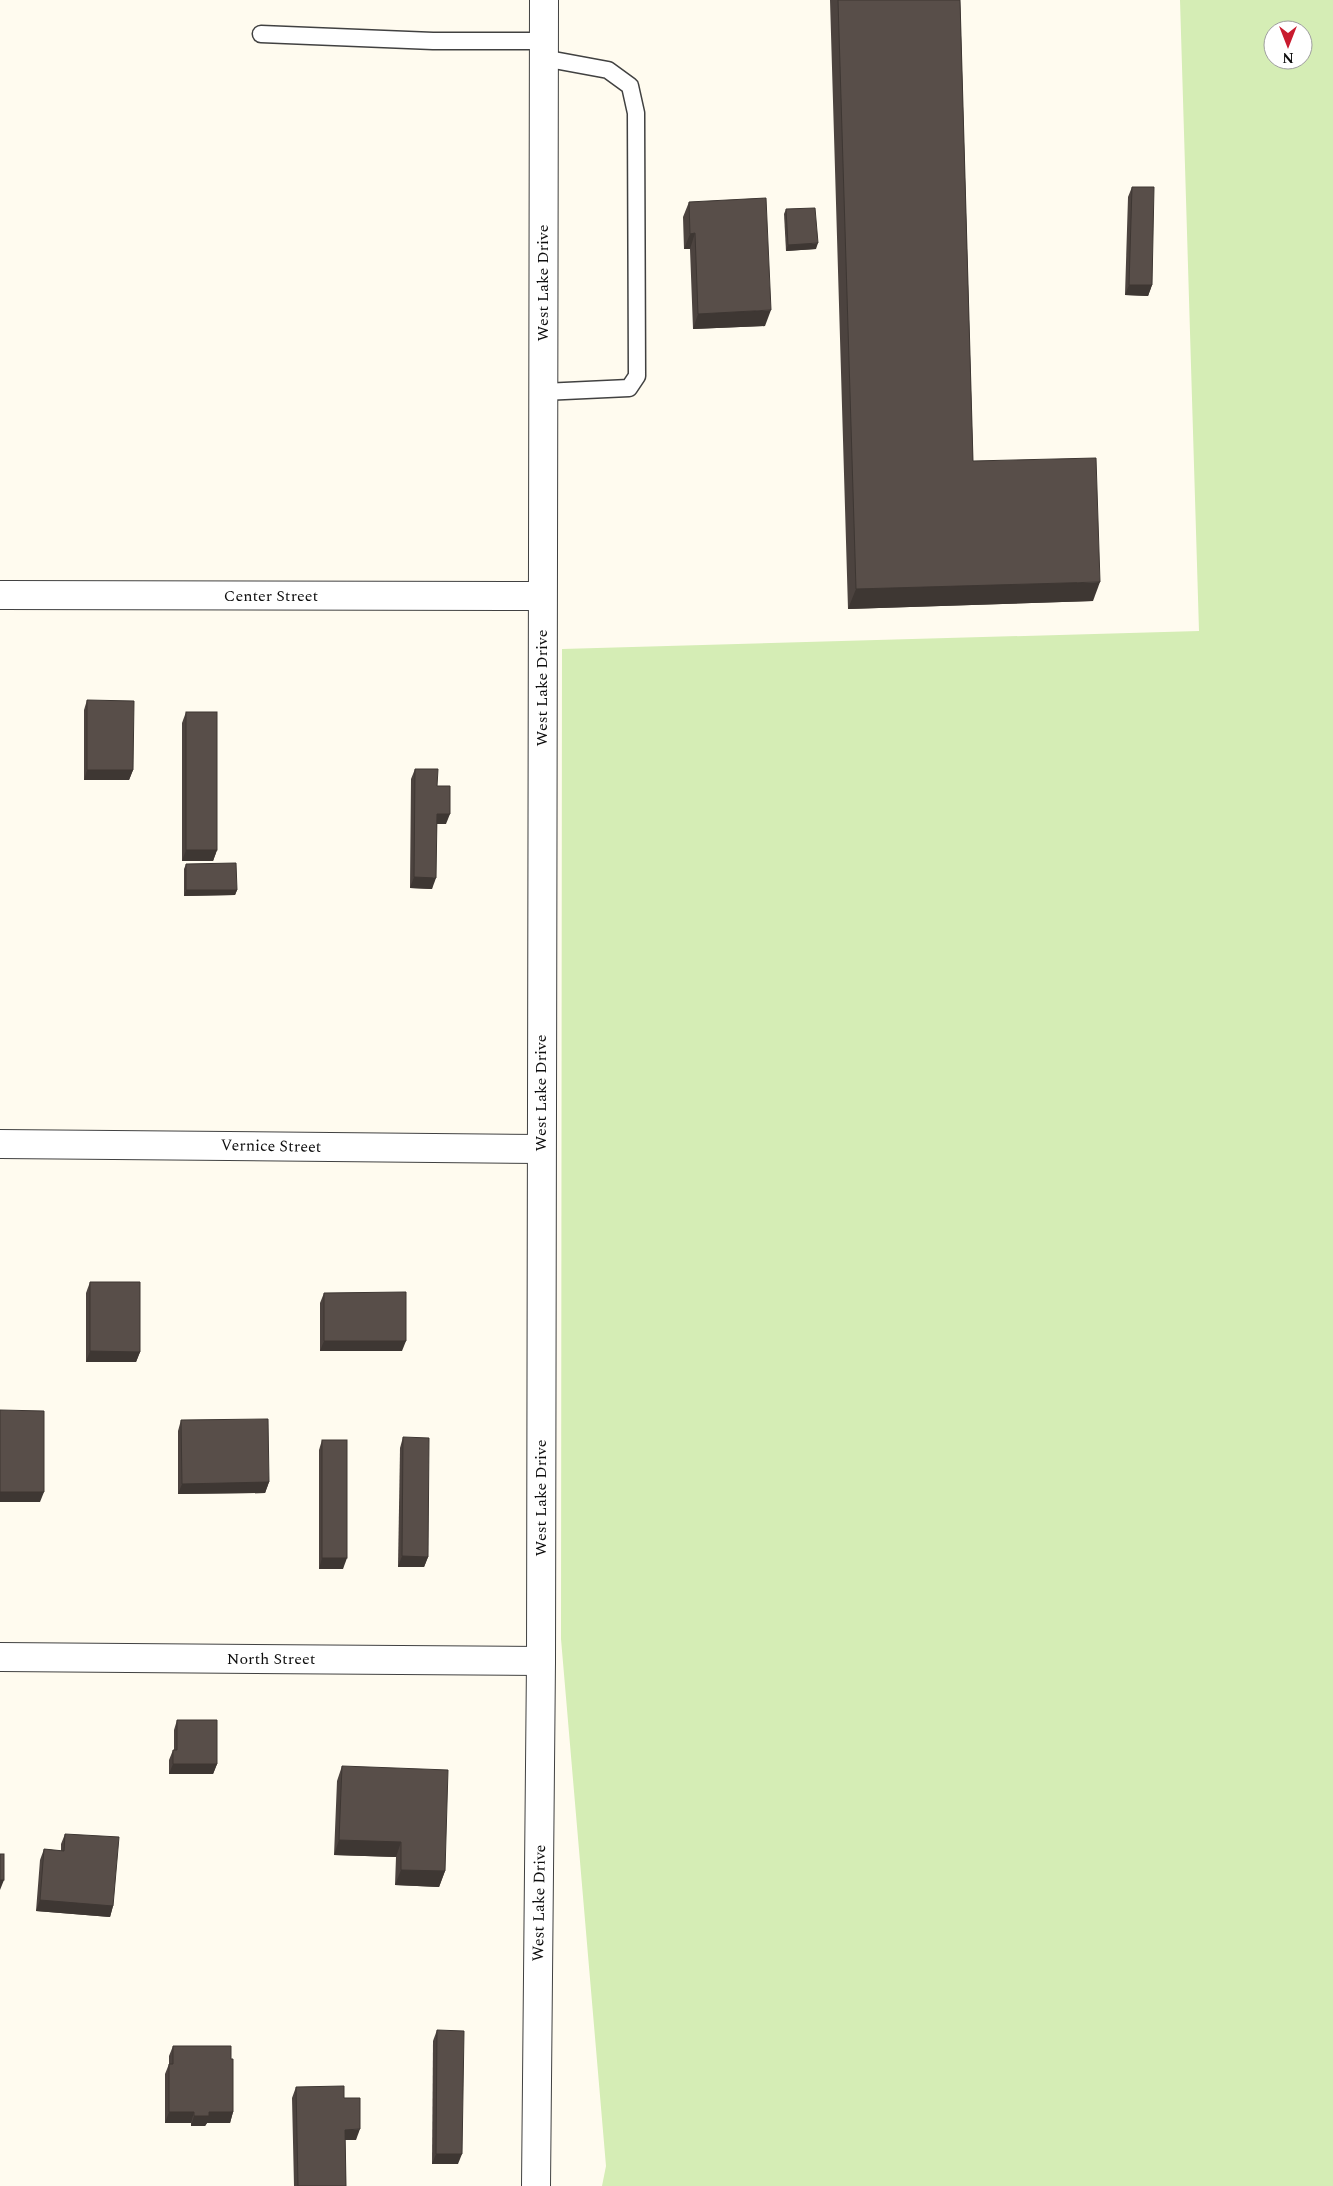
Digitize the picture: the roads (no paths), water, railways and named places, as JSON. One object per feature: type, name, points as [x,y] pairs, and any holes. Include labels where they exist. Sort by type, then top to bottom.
[{"type":"street","name":"West Lake Drive","points":[[536,2186],[541,1661],[544,0]]},
{"type":"street","name":"Center Street","points":[[0,595],[542,596]]},
{"type":"street","name":"Vernice Street","points":[[0,1144],[541,1149]]},
{"type":"street","name":"North Street","points":[[0,1657],[541,1661]]},
{"type":"lane","points":[[261,34],[433,41],[543,50],[608,70],[630,86],[636,112],[637,376],[629,388],[543,392]]}]
